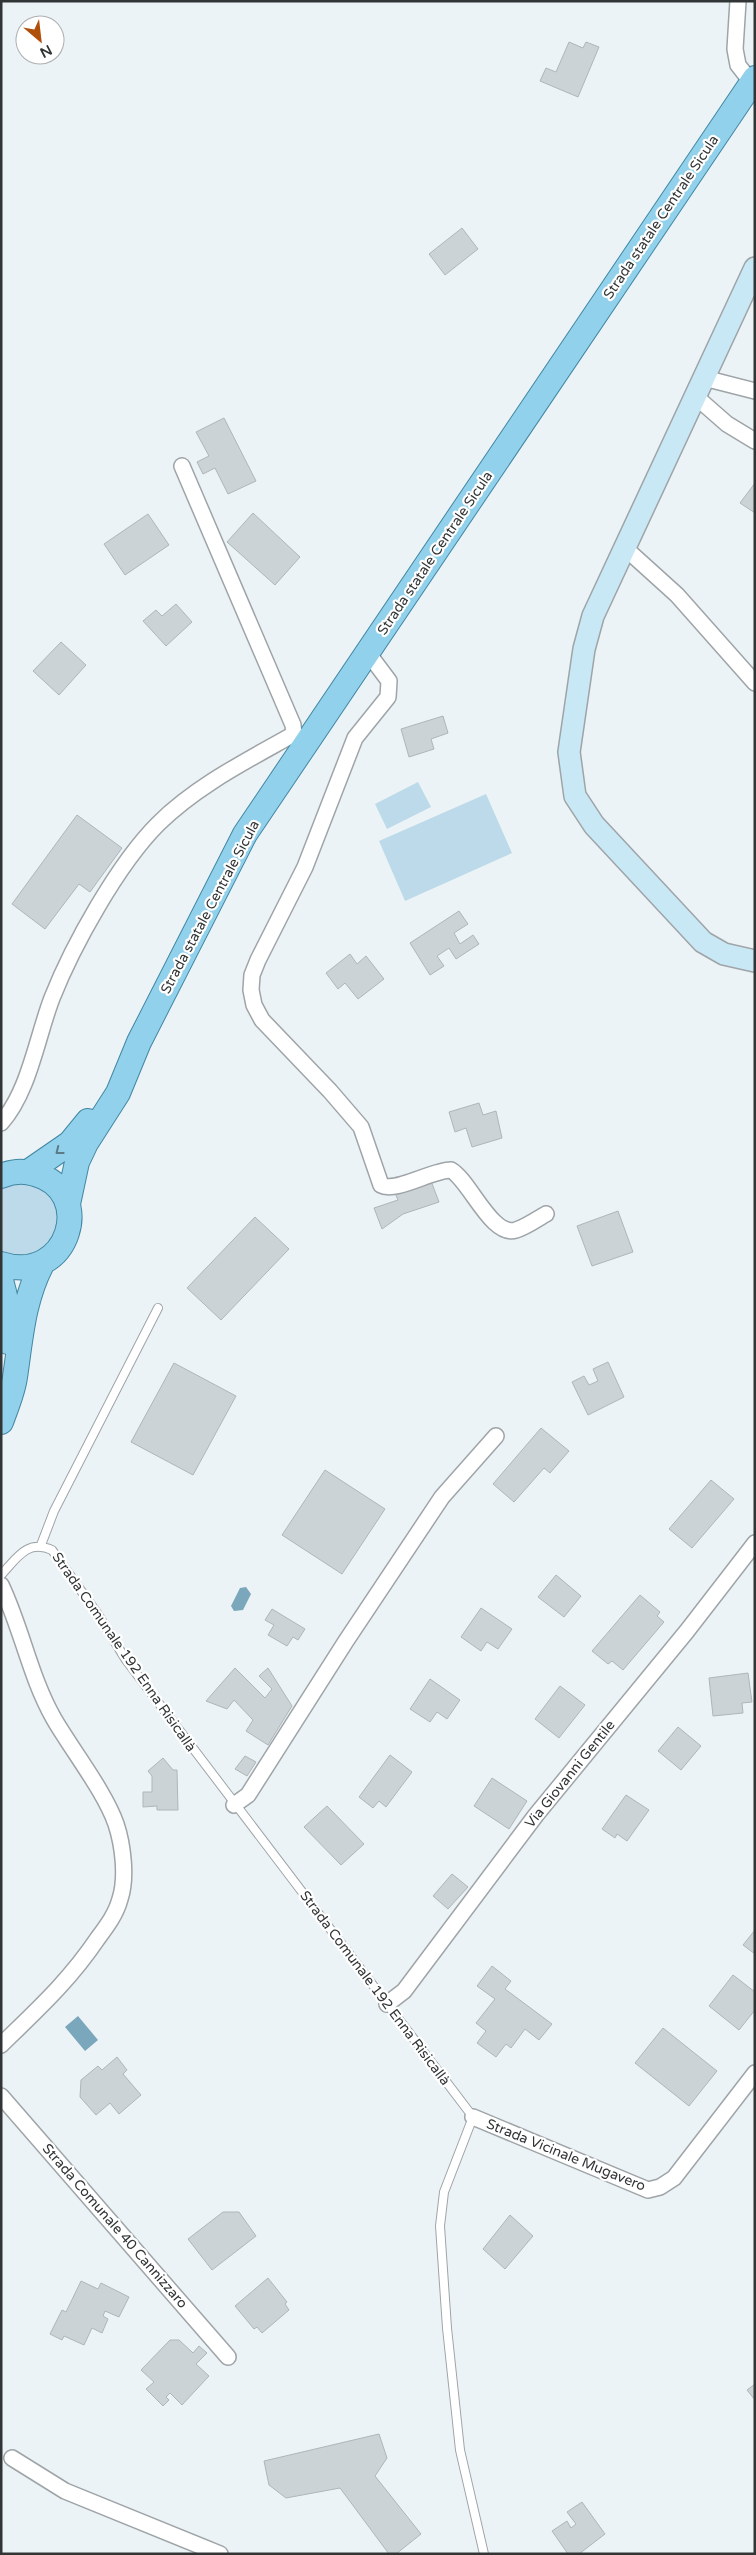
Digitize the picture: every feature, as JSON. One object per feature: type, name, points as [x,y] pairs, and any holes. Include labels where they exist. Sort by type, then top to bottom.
[{"type":"main road","name":"Strada statale Centrale Sicula","points":[[42,1264],[63,1245],[69,1232],[68,1204],[77,1162],[86,1143],[118,1093],[139,1042],[244,834],[301,738],[368,653],[754,82]]},
{"type":"main road","name":"Strada statale Centrale Sicula","points":[[28,1172],[70,1143],[81,1130],[139,1042]]},
{"type":"main road","points":[[1,1176],[18,1171],[41,1175],[53,1182],[62,1192],[68,1204]]},
{"type":"main road","points":[[1,1264],[15,1268],[29,1268],[42,1264]]},
{"type":"main road","points":[[1,1422],[15,1380],[20,1332],[28,1295],[42,1264]]},
{"type":"main road","points":[[1,1280],[7,1303],[10,1329],[1,1410]]},
{"type":"street","points":[[738,1],[735,49],[738,65],[754,82]]},
{"type":"street","points":[[755,268],[593,616],[584,650],[568,752],[575,796],[594,825],[703,942],[724,954],[755,961]]},
{"type":"street","points":[[699,387],[755,391]]},
{"type":"street","points":[[699,387],[727,424],[755,441]]},
{"type":"street","points":[[1,1123],[22,1089],[52,997],[67,962],[128,861],[158,824],[203,788],[301,738],[292,725],[182,466]]},
{"type":"street","points":[[625,548],[677,595],[755,683]]},
{"type":"street","points":[[368,653],[389,681],[388,697],[355,738],[305,867],[258,960],[252,975],[251,990],[254,1005],[262,1020],[330,1091],[361,1127],[381,1185],[391,1188],[441,1170],[451,1170],[465,1183],[489,1218],[505,1230],[514,1231],[546,1214]]},
{"type":"street","points":[[234,1805],[248,1796],[346,1641],[442,1497],[496,1436]]},
{"type":"street","name":"Via Giovanni Gentile","points":[[387,2004],[404,1991],[536,1815],[687,1631],[755,1543]]},
{"type":"street","points":[[1,1585],[34,1677],[54,1718],[116,1824],[122,1853],[123,1884],[121,1898],[113,1916],[85,1958],[66,1982],[1,2045]]},
{"type":"street","name":"Strada Vicinale Mugavero","points":[[473,2117],[648,2190],[660,2187],[674,2178],[755,2073]]},
{"type":"street","name":"Strada Comunale 40 Cannizzaro","points":[[1,2096],[228,2357]]},
{"type":"street","points":[[12,2458],[65,2491],[220,2554]]},
{"type":"lane","points":[[41,1545],[54,1511],[158,1308]]},
{"type":"lane","name":"Strada Comunale 192 Enna Risicallà","points":[[1,1575],[29,1547],[41,1545],[52,1550],[97,1612],[126,1660],[234,1805],[473,2117]]},
{"type":"lane","points":[[473,2117],[444,2192],[440,2226],[447,2328],[460,2450],[484,2554]]},
{"type":"shaded area","points":[[418,782],[431,807],[387,829],[375,804]]},
{"type":"shaded area","points":[[486,794],[512,853],[405,901],[379,841]]},
{"type":"shaded area","points":[[19,1179],[54,1194],[62,1231],[36,1260],[1,1257],[1,1185]]},
{"type":"shaded area","points":[[246,1587],[251,1594],[243,1610],[234,1611],[231,1606],[240,1588]]},
{"type":"shaded area","points":[[78,2016],[98,2040],[85,2051],[65,2027]]},
{"type":"building","points":[[569,42],[583,48],[586,42],[599,47],[578,97],[540,81],[546,68],[556,72]]},
{"type":"building","points":[[462,228],[478,249],[445,275],[429,254]]},
{"type":"building","points":[[224,418],[256,481],[228,494],[215,468],[203,474],[197,462],[209,456],[196,432]]},
{"type":"building","points":[[755,483],[755,513],[740,503]]},
{"type":"building","points":[[253,513],[300,557],[275,585],[227,542]]},
{"type":"building","points":[[148,514],[169,545],[125,575],[104,544]]},
{"type":"building","points":[[176,604],[192,622],[166,646],[143,621],[156,610],[162,616]]},
{"type":"building","points":[[61,642],[86,665],[59,695],[33,671]]},
{"type":"building","points":[[443,716],[448,733],[431,739],[434,749],[409,757],[401,729]]},
{"type":"building","points":[[77,815],[122,848],[90,892],[79,884],[45,929],[12,904]]},
{"type":"building","points":[[459,911],[468,924],[454,933],[460,944],[473,935],[479,944],[456,959],[449,948],[437,956],[444,966],[430,975],[410,943]]},
{"type":"building","points":[[350,954],[357,964],[366,956],[384,979],[358,999],[345,983],[338,989],[326,973]]},
{"type":"building","points":[[479,1103],[483,1115],[496,1111],[502,1138],[472,1147],[466,1128],[455,1132],[449,1112]]},
{"type":"building","points":[[431,1181],[439,1202],[403,1214],[382,1229],[374,1208],[398,1200],[395,1193]]},
{"type":"building","points":[[618,1211],[633,1252],[592,1266],[577,1226]]},
{"type":"building","points":[[255,1217],[289,1249],[221,1320],[187,1288]]},
{"type":"building","points":[[608,1362],[624,1397],[588,1415],[572,1382],[584,1376],[589,1385],[598,1381],[593,1369]]},
{"type":"building","points":[[174,1363],[236,1396],[193,1475],[131,1442]]},
{"type":"building","points":[[541,1428],[569,1451],[550,1473],[544,1468],[514,1502],[493,1484]]},
{"type":"building","points":[[325,1470],[385,1509],[342,1574],[282,1535]]},
{"type":"building","points":[[711,1480],[734,1499],[692,1548],[669,1529]]},
{"type":"building","points":[[556,1575],[581,1596],[564,1617],[538,1597]]},
{"type":"building","points":[[640,1595],[660,1612],[657,1616],[664,1622],[623,1670],[612,1661],[608,1664],[592,1651]]},
{"type":"building","points":[[481,1608],[512,1629],[498,1649],[487,1642],[481,1651],[461,1637]]},
{"type":"building","points":[[272,1609],[305,1629],[298,1640],[293,1637],[287,1646],[268,1635],[274,1625],[265,1620]]},
{"type":"building","points":[[235,1668],[265,1698],[272,1689],[259,1676],[268,1668],[292,1706],[268,1745],[246,1731],[253,1720],[234,1700],[227,1709],[206,1701]]},
{"type":"building","points":[[748,1673],[752,1702],[742,1703],[743,1713],[713,1716],[709,1678]]},
{"type":"building","points":[[430,1679],[460,1700],[447,1719],[437,1712],[430,1722],[410,1709]]},
{"type":"building","points":[[560,1686],[585,1705],[559,1738],[535,1719]]},
{"type":"building","points":[[678,1727],[701,1746],[681,1770],[658,1751]]},
{"type":"building","points":[[390,1755],[412,1772],[386,1807],[379,1801],[373,1808],[359,1797]]},
{"type":"building","points":[[245,1756],[256,1762],[247,1776],[235,1769]]},
{"type":"building","points":[[163,1758],[173,1770],[177,1770],[178,1810],[157,1810],[157,1806],[143,1807],[143,1792],[152,1792],[152,1776],[148,1771]]},
{"type":"building","points":[[492,1778],[527,1801],[509,1829],[474,1806]]},
{"type":"building","points":[[626,1795],[649,1810],[627,1841],[617,1834],[615,1838],[602,1829]]},
{"type":"building","points":[[327,1806],[364,1844],[341,1865],[304,1827]]},
{"type":"building","points":[[452,1874],[468,1887],[448,1909],[433,1896]]},
{"type":"building","points":[[755,1930],[755,1954],[743,1945]]},
{"type":"building","points":[[492,1966],[511,1981],[505,1989],[552,2024],[539,2040],[525,2029],[511,2048],[506,2044],[496,2057],[477,2043],[486,2031],[476,2023],[495,1999],[477,1986]]},
{"type":"building","points":[[733,1975],[755,1992],[755,2010],[739,2030],[709,2006]]},
{"type":"building","points":[[663,2028],[717,2071],[689,2106],[635,2063]]},
{"type":"building","points":[[117,2057],[127,2070],[123,2074],[141,2095],[119,2114],[110,2103],[96,2115],[80,2097],[81,2080],[98,2066],[102,2070]]},
{"type":"building","points":[[223,2212],[239,2212],[256,2236],[212,2270],[188,2239]]},
{"type":"building","points":[[510,2215],[533,2236],[505,2269],[483,2249]]},
{"type":"building","points":[[268,2278],[287,2302],[285,2304],[289,2310],[262,2333],[257,2327],[254,2329],[235,2306]]},
{"type":"building","points":[[81,2281],[98,2289],[101,2283],[129,2297],[119,2317],[105,2311],[103,2316],[108,2319],[102,2333],[92,2328],[84,2345],[64,2336],[62,2340],[50,2334],[62,2310],[66,2312]]},
{"type":"building","points":[[170,2340],[179,2340],[193,2353],[199,2346],[207,2353],[196,2364],[209,2376],[182,2405],[170,2393],[166,2397],[169,2400],[163,2406],[146,2389],[154,2382],[141,2370]]},
{"type":"building","points":[[755,2384],[755,2400],[747,2390]]},
{"type":"building","points":[[379,2434],[387,2458],[375,2476],[421,2534],[396,2554],[389,2554],[340,2488],[286,2498],[269,2485],[264,2461]]},
{"type":"building","points":[[582,2502],[605,2534],[579,2554],[568,2554],[552,2531],[567,2521],[571,2528],[576,2524],[567,2512]]}]
